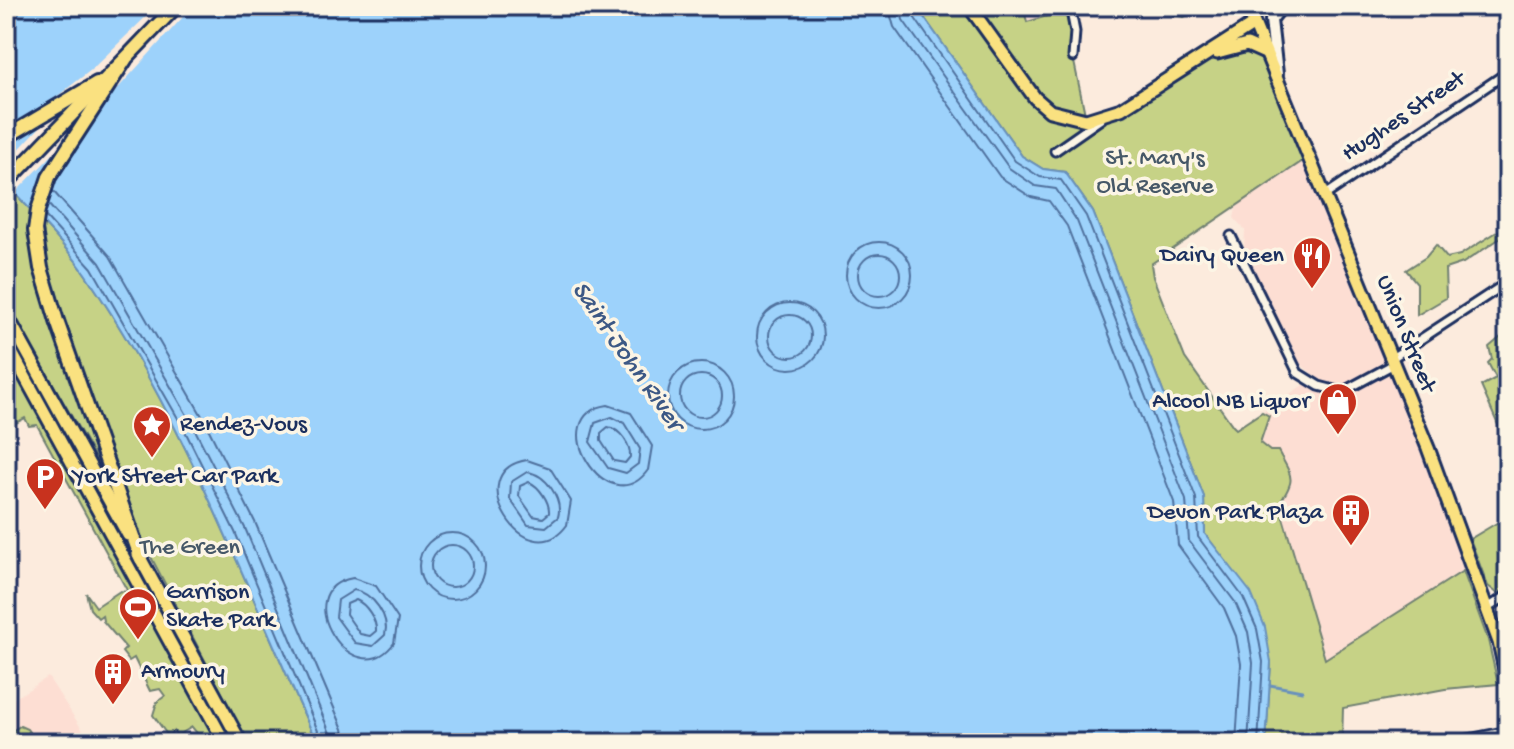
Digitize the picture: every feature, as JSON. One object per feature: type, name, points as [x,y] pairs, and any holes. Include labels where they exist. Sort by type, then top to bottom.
[{"type":"highway","points":[[6,183],[176,6]]},
{"type":"highway","points":[[125,60],[111,86],[49,177],[38,210],[37,248],[57,321],[141,559]]},
{"type":"highway","points":[[6,137],[107,78]]},
{"type":"highway","points":[[6,192],[37,151]]},
{"type":"main road","points":[[969,6],[1035,98],[1050,111],[1068,118],[1086,120],[1107,115],[1280,6]]},
{"type":"main road","name":"Union Street","points":[[1247,6],[1393,361],[1499,642],[1508,683]]},
{"type":"main road","points":[[1277,84],[1271,20],[1280,6]]},
{"type":"main road","points":[[1198,59],[1247,45],[1266,54]]},
{"type":"main road","points":[[6,314],[241,743]]},
{"type":"main road","points":[[6,342],[225,743]]},
{"type":"street","points":[[1073,7],[1073,57]]},
{"type":"street","name":"Hughes Street","points":[[1323,197],[1508,72]]},
{"type":"street","points":[[1055,151],[1107,115]]},
{"type":"street","points":[[1231,236],[1298,373],[1319,386],[1342,392],[1508,282]]},
{"type":"street","points":[[1486,609],[1508,595]]},
{"type":"street","points":[[1452,743],[1508,731]]},
{"type":"shaded area","points":[[1023,6],[1070,6],[1071,9],[1026,22]]},
{"type":"shaded area","name":"Devon Park Plaza","points":[[1307,158],[1471,565],[1326,660],[1279,504],[1235,429],[1316,377],[1296,360],[1244,250],[1245,230],[1234,218],[1237,204]]},
{"type":"shaded area","points":[[48,677],[91,743],[6,743],[6,704]]},
{"type":"green space","name":"St. Mary's Old Reserve","points":[[916,6],[1023,6],[1027,22],[1071,9],[1073,57],[1086,119],[1124,104],[1181,67],[1218,49],[1236,47],[1266,54],[1307,158],[1151,264],[1153,277],[1185,358],[1233,426],[1236,429],[1262,412],[1269,416],[1260,443],[1270,451],[1278,451],[1289,473],[1290,483],[1279,504],[1325,659],[1463,571],[1488,640],[1498,684],[1445,689],[1343,708],[1342,743],[1266,743],[1271,662],[1250,593],[1205,534],[1204,497],[1093,212],[1065,172],[1043,169],[1022,156]]},
{"type":"green space","points":[[1167,6],[1196,6],[1197,11],[1184,17],[1173,15]]},
{"type":"green space","name":"The Green","points":[[6,183],[77,263],[154,387],[212,504],[317,743],[248,743],[125,507],[31,243],[44,298],[99,464],[6,302]]},
{"type":"green space","points":[[1508,225],[1508,233],[1463,263],[1445,269],[1446,298],[1417,315],[1417,283],[1406,270],[1426,257],[1436,245],[1447,258],[1460,255]]},
{"type":"green space","points":[[6,324],[14,336],[235,743],[6,330]]},
{"type":"green space","points":[[1508,331],[1508,429],[1501,432],[1481,386],[1496,378],[1488,363],[1492,359],[1489,347]]},
{"type":"green space","points":[[13,370],[219,743],[205,743],[192,727],[177,736],[174,731],[168,736],[153,715],[157,702],[165,696],[160,689],[150,691],[134,658],[129,661],[122,652],[126,648],[103,621],[102,615],[98,618],[90,609],[86,593],[96,607],[120,591],[128,592],[37,425],[29,426],[25,418],[6,428],[7,372]]},
{"type":"green space","points":[[1505,518],[1508,523],[1508,589],[1497,593],[1488,586],[1470,539]]},
{"type":"green space","points":[[20,726],[27,729],[37,743],[24,743],[17,733],[6,741],[6,735]]},
{"type":"water","name":"Saint John River","points":[[6,6],[916,6],[1022,156],[1043,169],[1065,172],[1093,212],[1204,497],[1205,534],[1251,593],[1265,627],[1271,662],[1266,743],[317,743],[212,504],[154,387],[77,263],[6,183]]},
{"type":"pier","points":[[157,6],[193,6],[100,108],[73,145],[32,218],[44,175],[63,144],[12,196],[6,189],[6,163],[43,124],[6,144],[6,129],[37,112],[91,70]]},
{"type":"waterway","points":[[1270,685],[1302,691]]},
{"type":"place","name":"Dairy Queen","points":[[1312,290]]},
{"type":"place","name":"Alcool NB Liquor","points":[[1338,436]]},
{"type":"place","name":"Rendez-Vous","points":[[152,459]]},
{"type":"place","name":"York Street Car Park","points":[[45,511]]},
{"type":"place","name":"Devon Park Plaza","points":[[1351,547]]},
{"type":"place","name":"Garrison Skate Park","points":[[138,641]]},
{"type":"place","name":"Armoury","points":[[113,706]]}]
